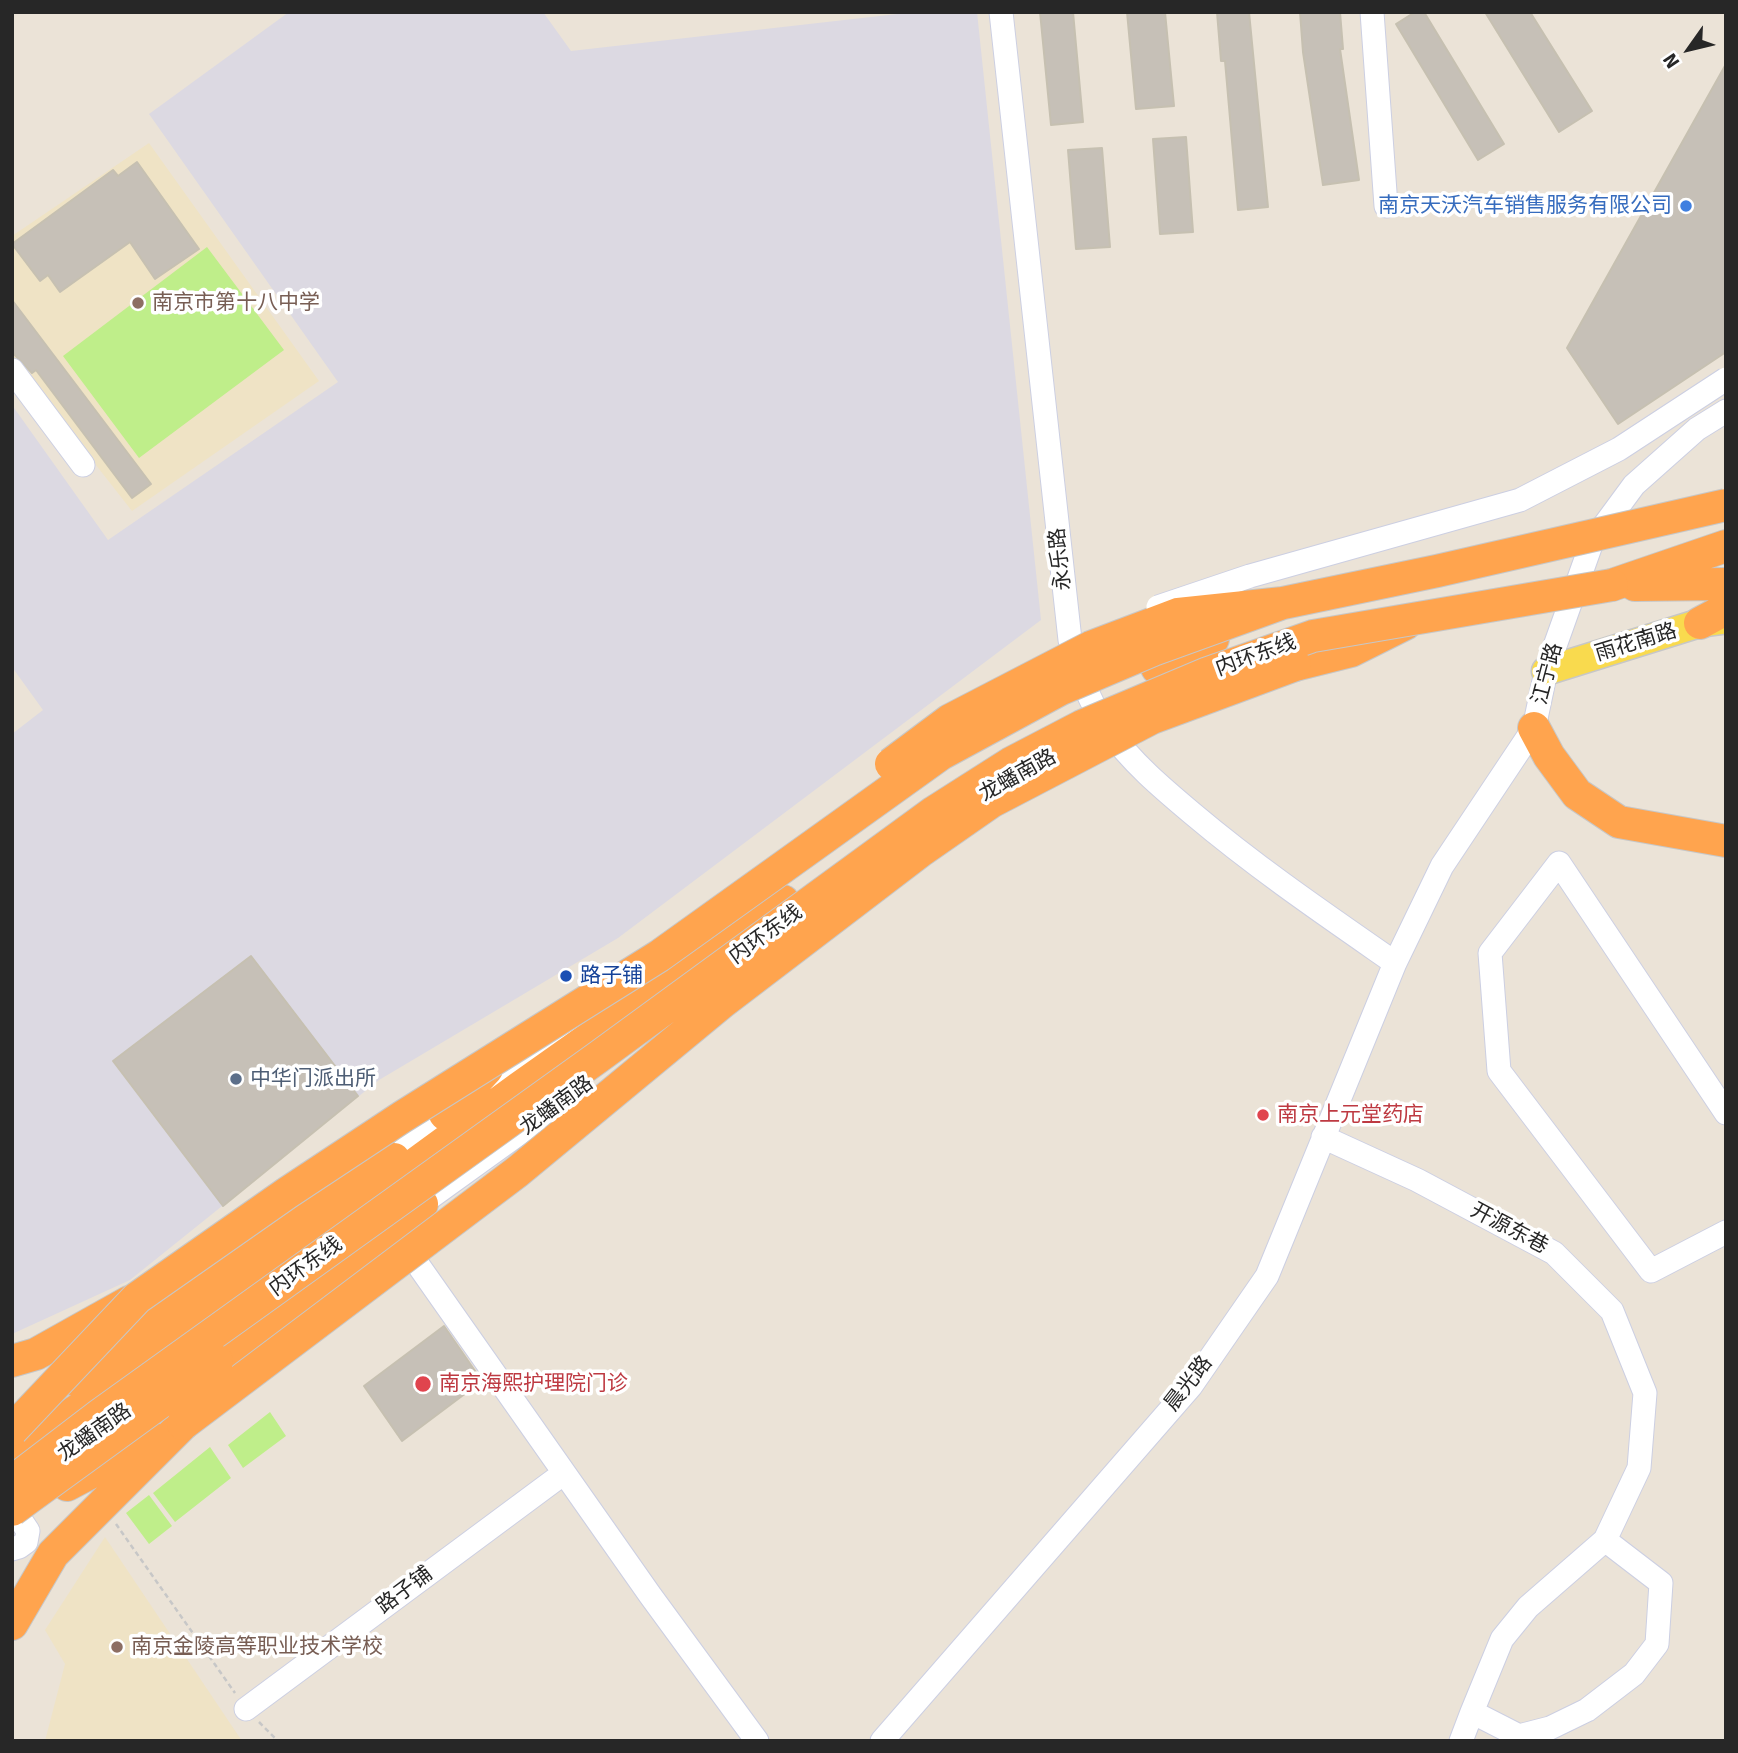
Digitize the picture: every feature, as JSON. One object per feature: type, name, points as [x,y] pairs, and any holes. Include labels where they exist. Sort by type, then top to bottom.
[{"type":"highway","name":"内环东线","points":[[12,1457],[519,1088],[932,794],[1009,744],[1283,603],[1451,568],[1726,505]]},
{"type":"highway","points":[[1612,584],[1726,546]]},
{"type":"highway","points":[[1612,584],[1726,584]]},
{"type":"highway","name":"内环东线","points":[[12,1482],[102,1414],[630,1035],[934,812],[1011,762],[1082,726],[1208,673],[1313,636],[1612,584]]},
{"type":"highway","points":[[445,1114],[500,1054],[950,720],[1091,647],[1178,614],[1283,603]]},
{"type":"highway","points":[[12,1362],[36,1354],[137,1298],[287,1193],[402,1117],[659,956],[941,754],[1060,689],[1153,650],[1283,603]]},
{"type":"highway","points":[[12,1623],[53,1554],[183,1424],[517,1172],[724,1001],[922,850],[991,802],[1152,718],[1295,665],[1351,651],[1413,620]]},
{"type":"highway","points":[[787,939],[882,896],[1030,804],[1098,767],[1161,739],[1295,665]]},
{"type":"highway","points":[[1534,728],[1549,756],[1577,794],[1619,822],[1726,841]]},
{"type":"highway","points":[[12,1428],[184,1295],[325,1194],[394,1159]]},
{"type":"highway","points":[[12,1506],[396,1234],[422,1204]]},
{"type":"highway","points":[[12,1428],[137,1298]]},
{"type":"highway","points":[[12,1506],[67,1485],[183,1424]]},
{"type":"main road","name":"雨花南路","points":[[1546,671],[1717,617]]},
{"type":"street","name":"永乐路","points":[[1001,12],[1070,640],[1085,690],[1106,727],[1145,774],[1219,836],[1300,898],[1395,962]]},
{"type":"street","points":[[1372,12],[1386,206]]},
{"type":"street","points":[[12,370],[83,466]]},
{"type":"street","points":[[950,720],[1045,659],[1139,613],[1250,576],[1520,500],[1619,449],[1726,380]]},
{"type":"street","name":"江宁路","points":[[1395,962],[1442,866],[1534,728],[1546,671],[1591,542],[1634,485],[1697,429],[1726,411]]},
{"type":"street","name":"龙蟠南路","points":[[12,1442],[394,1159],[445,1114],[641,984],[960,756],[1041,710],[1085,690]]},
{"type":"street","name":"龙蟠南路","points":[[12,1492],[237,1331],[422,1204],[787,939],[913,841],[987,792],[1106,727]]},
{"type":"street","points":[[1726,1113],[1559,863],[1490,953],[1499,1071],[1651,1271],[1726,1232]]},
{"type":"street","name":"晨光路","points":[[882,1741],[1191,1386],[1267,1276],[1395,962]]},
{"type":"street","name":"开源东巷","points":[[1324,1138],[1417,1180],[1554,1253],[1612,1311],[1645,1393],[1639,1468],[1605,1540],[1528,1607],[1502,1639],[1461,1741]]},
{"type":"street","points":[[396,1234],[757,1741]]},
{"type":"street","name":"路子铺","points":[[246,1709],[564,1473]]},
{"type":"street","points":[[12,1506],[28,1531],[26,1542],[19,1548],[12,1549]]},
{"type":"street","points":[[1472,1712],[1520,1736],[1550,1728],[1587,1710],[1634,1674],[1657,1644],[1661,1583],[1605,1540]]},
{"type":"path","points":[[102,1504],[246,1709],[278,1741]]},
{"type":"shaded area","points":[[289,12],[543,12],[571,51],[915,12],[977,12],[1041,620],[618,938],[379,1080],[130,1280],[12,1334],[12,734],[43,710],[12,667],[12,405],[108,540],[338,382],[149,114]]},
{"type":"shaded area","name":"南京市第十八中学","points":[[149,143],[319,381],[132,511],[92,460],[12,370],[12,236]]},
{"type":"shaded area","name":"南京金陵高等职业技术学校","points":[[105,1537],[242,1741],[45,1741],[65,1664],[45,1630]]},
{"type":"green space","points":[[207,247],[284,350],[139,458],[63,356]]},
{"type":"green space","points":[[270,1412],[286,1436],[243,1468],[228,1445]]},
{"type":"green space","points":[[210,1447],[231,1478],[175,1522],[153,1493]]},
{"type":"green space","points":[[149,1495],[172,1526],[149,1544],[126,1513]]},
{"type":"building","points":[[1040,12],[1073,12],[1083,122],[1051,125]]},
{"type":"building","points":[[1127,12],[1165,12],[1174,106],[1136,109]]},
{"type":"building","points":[[1217,12],[1249,12],[1268,207],[1238,210],[1225,61],[1221,61]]},
{"type":"building","points":[[1300,12],[1340,12],[1343,49],[1340,49],[1359,180],[1323,185],[1303,52]]},
{"type":"building","points":[[1415,12],[1424,12],[1504,144],[1478,160],[1396,24]]},
{"type":"building","points":[[1485,12],[1530,12],[1592,111],[1559,132]]},
{"type":"building","name":"南京天沃汽车销售服务有限公司","points":[[1726,64],[1726,352],[1618,424],[1567,348]]},
{"type":"building","points":[[1186,137],[1193,232],[1160,234],[1153,139]]},
{"type":"building","points":[[1102,148],[1110,247],[1076,249],[1068,150]]},
{"type":"building","points":[[137,162],[199,249],[155,279],[130,242],[60,292],[48,275],[40,281],[12,244],[113,170],[118,176]]},
{"type":"building","points":[[12,300],[151,484],[132,498],[36,370],[32,373],[12,352]]},
{"type":"building","name":"中华门派出所","points":[[251,956],[358,1096],[223,1206],[113,1061]]},
{"type":"building","name":"南京海熙护理院门诊","points":[[444,1326],[482,1381],[402,1441],[364,1386]]},
{"type":"place","name":"南京天沃汽车销售服务有限公司","points":[[1686,206]]},
{"type":"place","name":"南京市第十八中学","points":[[138,303]]},
{"type":"place","name":"路子铺","points":[[566,976]]},
{"type":"place","name":"中华门派出所","points":[[236,1079]]},
{"type":"place","name":"南京上元堂药店","points":[[1263,1115]]},
{"type":"place","name":"南京海熙护理院门诊","points":[[423,1384]]},
{"type":"place","name":"南京金陵高等职业技术学校","points":[[117,1647]]}]
